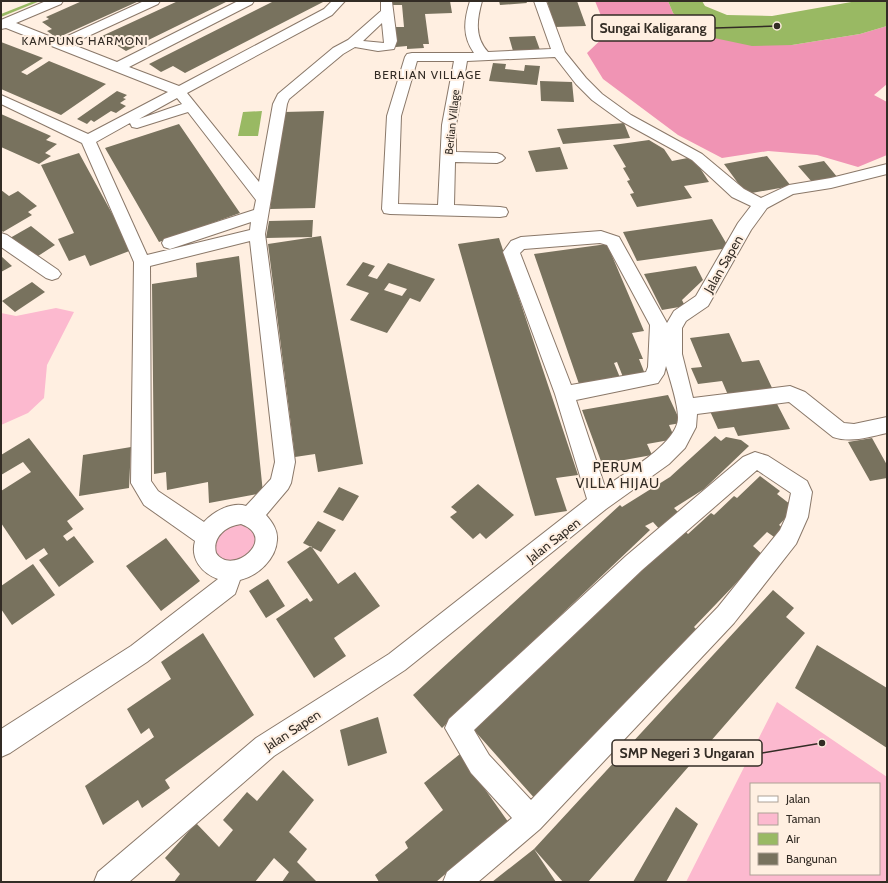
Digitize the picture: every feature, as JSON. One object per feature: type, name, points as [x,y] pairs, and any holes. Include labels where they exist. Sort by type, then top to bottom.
[{"type":"street","points":[[3,24],[57,1]]},
{"type":"street","points":[[60,44],[154,1]]},
{"type":"street","points":[[118,67],[248,1]]},
{"type":"street","points":[[88,140],[328,12],[339,1]]},
{"type":"street","points":[[476,1],[470,24],[473,42],[484,56]]},
{"type":"street","points":[[540,1],[559,53],[581,81],[597,97],[626,118],[697,157],[738,193],[761,204]]},
{"type":"street","points":[[353,43],[378,47],[389,46],[391,41],[387,7]]},
{"type":"street","points":[[251,516],[281,483],[285,462],[258,234],[280,104],[283,97],[338,51],[353,43],[387,7]]},
{"type":"street","points":[[3,24],[60,44],[179,91],[263,206]]},
{"type":"street","points":[[500,212],[390,209],[394,116],[412,57],[461,57],[559,53]]},
{"type":"street","name":"Berlian Village","points":[[446,210],[449,125],[461,57]]},
{"type":"street","points":[[1,99],[88,140],[140,258],[142,483],[151,498],[206,536]]},
{"type":"street","points":[[88,140],[191,106]]},
{"type":"street","points":[[448,157],[497,158]]},
{"type":"street","name":"Jalan Sapen","points":[[108,882],[265,747],[397,662],[599,502],[662,458],[678,442],[686,427],[688,416],[673,354],[673,328],[680,316],[702,301],[744,227],[761,204],[789,190],[831,183],[887,169]]},
{"type":"street","points":[[140,258],[263,206]]},
{"type":"street","points":[[140,258],[258,234]]},
{"type":"street","points":[[564,394],[651,378],[655,374],[657,367],[660,342],[658,325],[613,241],[608,238],[601,237],[521,243],[511,252],[564,394],[599,502]]},
{"type":"street","points":[[1,239],[52,274]]},
{"type":"street","points":[[687,407],[790,394],[798,397],[840,431],[854,432],[887,425]]},
{"type":"street","points":[[457,882],[531,820],[726,615],[788,537],[797,517],[802,492],[800,487],[761,462],[755,461],[750,463],[634,563],[458,728],[480,764],[501,785],[531,820]]},
{"type":"street","points":[[241,514],[251,516],[262,523],[266,532],[266,546],[262,555],[254,563],[244,569],[232,571],[217,568],[209,562],[205,555],[204,545],[206,536],[214,526],[230,516],[241,514]]},
{"type":"street","points":[[1,744],[139,654],[227,586],[232,571]]},
{"type":"green space","points":[[56,308],[74,312],[47,365],[44,398],[28,413],[1,425],[1,313],[16,316]]},
{"type":"green space","points":[[235,521],[256,526],[258,551],[231,563],[218,556],[215,550],[215,542],[216,536]]},
{"type":"green space","points":[[777,702],[887,777],[887,882],[686,882]]},
{"type":"shaded area","points":[[595,1],[668,1],[673,13],[792,45],[860,34],[887,26],[887,84],[874,95],[887,102],[887,155],[858,167],[817,155],[768,151],[722,158],[678,135],[603,79],[587,53],[608,33]]},
{"type":"water","points":[[668,1],[702,1],[705,6],[727,15],[772,16],[857,1],[887,1],[887,26],[860,34],[792,45],[752,46],[700,35],[673,13]]},
{"type":"water","points":[[262,111],[258,136],[238,136],[243,112]]},
{"type":"building","points":[[82,1],[139,1],[57,38],[47,31],[52,29],[42,22],[49,19],[46,17]]},
{"type":"building","points":[[178,1],[228,1],[126,51],[102,36]]},
{"type":"building","points":[[274,1],[325,1],[185,73],[173,66],[161,72],[149,64]]},
{"type":"building","points":[[392,1],[450,1],[452,13],[425,14],[429,44],[423,44],[424,48],[407,49],[407,46],[396,47],[394,27],[404,27],[402,5],[392,5]]},
{"type":"building","points":[[499,1],[526,1],[527,3],[500,5]]},
{"type":"building","points":[[547,1],[577,1],[586,26],[555,27]]},
{"type":"building","points":[[535,36],[540,50],[513,51],[509,37]]},
{"type":"building","points":[[1,42],[43,58],[21,72],[27,75],[49,61],[106,84],[61,115],[1,89]]},
{"type":"building","points":[[493,63],[506,64],[505,69],[524,71],[525,65],[540,66],[537,85],[489,81]]},
{"type":"building","points":[[540,81],[572,82],[574,102],[541,101]]},
{"type":"building","points":[[117,91],[127,95],[123,98],[126,99],[120,103],[126,106],[116,113],[111,111],[94,122],[91,120],[87,124],[77,119]]},
{"type":"building","points":[[324,111],[315,208],[270,209],[284,112]]},
{"type":"building","points":[[1,114],[51,136],[46,140],[57,144],[45,153],[51,156],[39,164],[1,147]]},
{"type":"building","points":[[624,123],[630,138],[563,144],[557,129]]},
{"type":"building","points":[[179,124],[240,213],[159,242],[105,148]]},
{"type":"building","points":[[649,140],[664,149],[672,161],[693,157],[709,182],[684,186],[692,198],[637,207],[630,194],[634,193],[627,181],[630,180],[623,168],[626,167],[613,145]]},
{"type":"building","points":[[560,147],[568,169],[536,172],[528,151]]},
{"type":"building","points":[[79,153],[132,250],[90,266],[85,255],[69,261],[58,239],[74,233],[41,165]]},
{"type":"building","points":[[767,156],[791,186],[746,194],[724,164]]},
{"type":"building","points":[[824,161],[838,178],[812,182],[798,166]]},
{"type":"building","points":[[1,190],[9,196],[18,191],[37,206],[28,212],[32,215],[3,232],[1,230]]},
{"type":"building","points":[[712,219],[729,248],[637,261],[623,232]]},
{"type":"building","points":[[313,220],[312,237],[266,238],[269,221]]},
{"type":"building","points":[[31,226],[55,245],[35,258],[10,238]]},
{"type":"building","points":[[321,236],[363,464],[318,472],[315,454],[295,457],[268,244]]},
{"type":"building","points":[[499,238],[578,475],[556,478],[567,511],[535,516],[458,244]]},
{"type":"building","points":[[607,244],[644,331],[632,333],[643,359],[639,359],[645,374],[623,377],[617,362],[614,363],[621,380],[580,387],[534,254]]},
{"type":"building","points":[[1,256],[12,266],[1,272]]},
{"type":"building","points":[[239,256],[263,493],[209,503],[208,482],[167,490],[166,472],[154,474],[152,284],[197,277],[196,263]]},
{"type":"building","points":[[363,262],[375,266],[368,276],[377,279],[388,263],[435,279],[420,302],[410,298],[387,333],[350,320],[369,293],[346,285]],"holes":[[[389,283],[407,289],[402,296],[384,290]]]},
{"type":"building","points":[[696,266],[703,280],[682,300],[685,306],[662,310],[644,274]]},
{"type":"building","points":[[32,282],[45,292],[15,312],[2,301]]},
{"type":"building","points":[[729,333],[742,362],[759,360],[773,390],[728,395],[722,381],[698,384],[691,368],[702,367],[690,338]]},
{"type":"building","points":[[668,395],[681,423],[669,425],[675,439],[647,444],[652,455],[602,464],[582,410]]},
{"type":"building","points":[[775,400],[790,429],[738,436],[734,427],[718,429],[709,409]]},
{"type":"building","points":[[715,436],[721,441],[726,437],[741,440],[749,446],[704,489],[674,508],[683,517],[661,531],[653,522],[645,526],[650,530],[442,728],[413,695],[620,505],[622,507],[670,477]]},
{"type":"building","points":[[29,438],[84,509],[67,521],[73,529],[63,536],[67,541],[74,536],[94,562],[59,587],[39,560],[48,554],[44,548],[26,560],[1,523],[1,491],[31,472],[23,462],[1,475],[1,455]]},
{"type":"building","points":[[872,438],[887,465],[887,478],[870,481],[848,442]]},
{"type":"building","points":[[131,447],[129,488],[79,496],[83,455]]},
{"type":"building","points":[[760,476],[780,491],[777,494],[795,508],[779,525],[786,530],[777,539],[767,532],[753,546],[763,555],[694,627],[698,631],[537,801],[473,729],[683,529],[688,534],[711,513],[714,515],[734,496],[737,498]]},
{"type":"building","points":[[478,484],[514,515],[486,539],[480,533],[473,539],[450,517],[457,512],[451,507]]},
{"type":"building","points":[[339,487],[359,496],[343,521],[323,512]]},
{"type":"building","points":[[318,521],[336,530],[321,552],[303,543]]},
{"type":"building","points":[[166,538],[200,581],[161,611],[126,566]]},
{"type":"building","points":[[311,546],[338,584],[355,572],[380,606],[334,638],[346,656],[314,678],[276,619],[307,598],[310,602],[313,600],[287,562]]},
{"type":"building","points":[[33,564],[55,595],[12,625],[1,609],[1,586]]},
{"type":"building","points":[[268,579],[285,606],[266,618],[249,591]]},
{"type":"building","points":[[773,590],[794,608],[786,617],[805,633],[588,882],[563,882],[534,849]]},
{"type":"building","points":[[203,633],[254,715],[165,780],[170,788],[142,808],[138,800],[103,825],[85,786],[154,737],[149,728],[141,734],[127,709],[171,679],[161,662]]},
{"type":"building","points":[[817,645],[887,688],[887,748],[795,688]]},
{"type":"building","points":[[378,717],[387,753],[348,766],[340,730]]},
{"type":"building","points":[[460,754],[511,826],[474,857],[471,852],[436,882],[379,882],[375,875],[408,848],[405,842],[443,810],[424,783]]},
{"type":"building","points":[[283,770],[314,800],[289,832],[307,849],[297,862],[317,882],[282,882],[289,872],[274,858],[255,882],[174,882],[180,874],[165,858],[196,823],[219,847],[233,830],[223,820],[247,792],[257,801]]},
{"type":"building","points":[[676,807],[698,824],[666,882],[633,882]]},
{"type":"building","points":[[534,849],[556,882],[492,882],[497,878]]},
{"type":"waterway","points":[[1,16],[38,1]]},
{"type":"place","name":"Sungai Kaligarang","points":[[777,26]]},
{"type":"place","name":"SMP Negeri 3 Ungaran","points":[[822,743]]},
{"type":"district","name":"KAMPUNG HARMONI","points":[[85,41]]},
{"type":"district","name":"BERLIAN VILLAGE","points":[[428,75]]},
{"type":"district","name":"PERUM VILLA HIJAU","points":[[618,476]]}]
